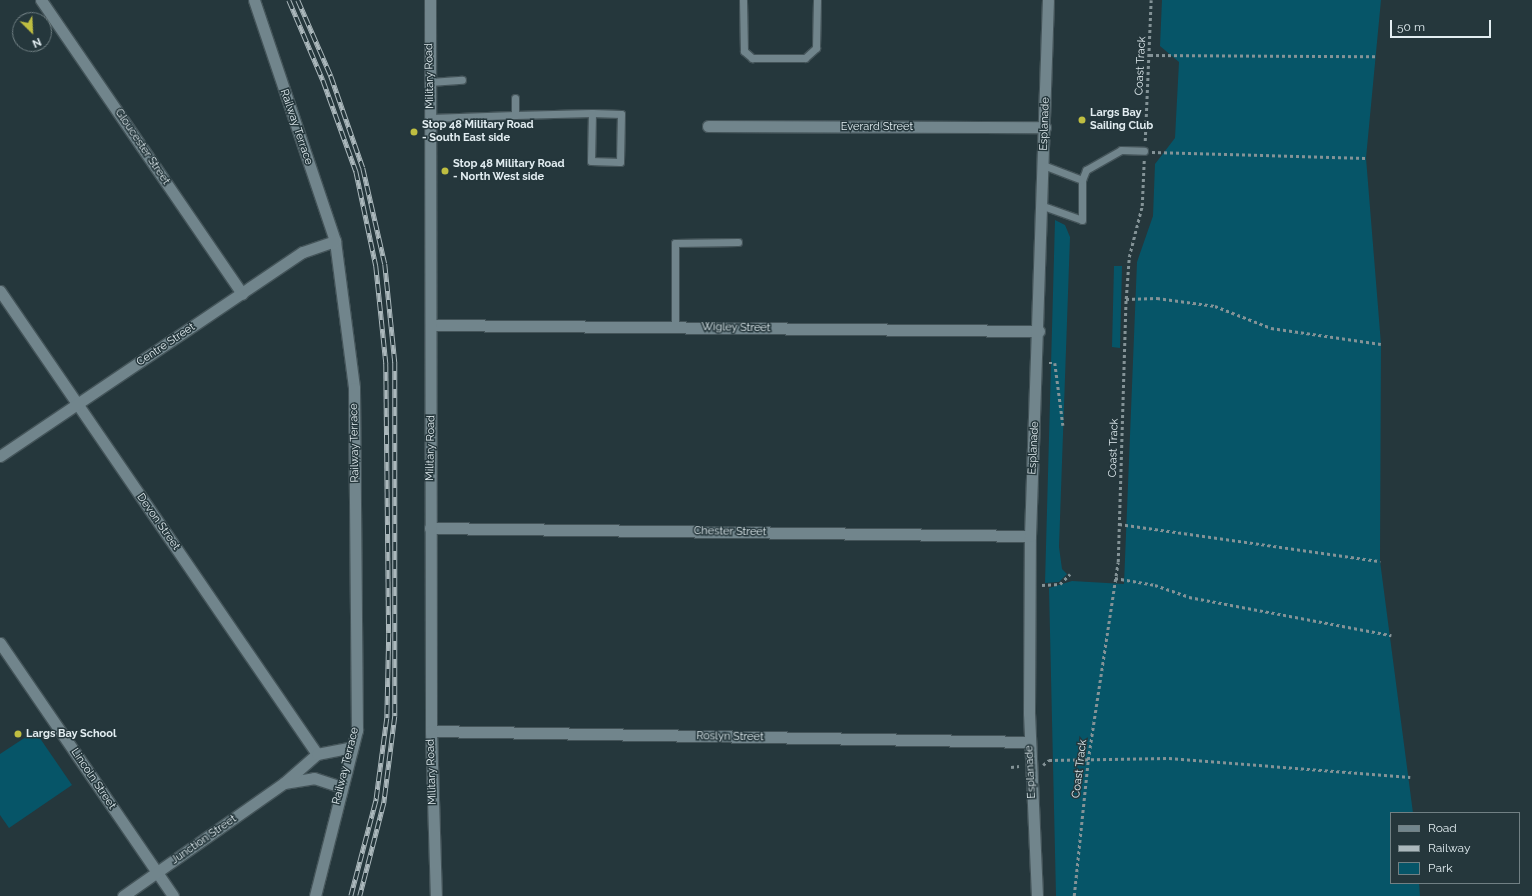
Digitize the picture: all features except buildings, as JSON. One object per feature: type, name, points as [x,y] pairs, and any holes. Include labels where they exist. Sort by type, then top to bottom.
[{"type":"street","name":"Gloucester Street","points":[[41,0],[242,294]]},
{"type":"street","name":"Railway Terrace","points":[[254,0],[335,241],[354,388],[357,730],[341,786],[315,896]]},
{"type":"street","name":"Military Road","points":[[430,0],[432,325],[430,731],[436,896]]},
{"type":"street","name":"Esplanade","points":[[1037,896],[1030,742],[1030,536],[1039,330],[1048,0]]},
{"type":"street","name":"Everard Street","points":[[708,126],[1045,127]]},
{"type":"street","name":"Centre Street","points":[[0,456],[242,294],[302,252],[335,241]]},
{"type":"street","name":"Devon Street","points":[[0,290],[317,754]]},
{"type":"street","name":"Wigley Street","points":[[432,325],[1039,330]]},
{"type":"street","name":"Chester Street","points":[[430,528],[1030,536]]},
{"type":"street","name":"Lincoln Street","points":[[0,643],[173,896]]},
{"type":"street","name":"Roslyn Street","points":[[430,731],[1030,742]]},
{"type":"street","name":"Junction Street","points":[[124,896],[284,783],[317,754],[352,747]]},
{"type":"street","name":"Junction Street","points":[[284,783],[314,778],[341,786]]},
{"type":"lane","points":[[743,0],[744,51],[752,58],[805,58],[816,48],[817,0]]},
{"type":"lane","points":[[430,82],[462,80]]},
{"type":"lane","points":[[515,98],[515,115]]},
{"type":"lane","points":[[431,118],[592,113],[621,114],[620,162],[591,161],[592,113]]},
{"type":"lane","points":[[1043,206],[1082,220],[1082,180],[1086,170],[1102,158],[1121,150],[1144,151]]},
{"type":"lane","points":[[1043,165],[1082,180]]},
{"type":"lane","points":[[675,327],[675,243],[738,242]]},
{"type":"path","name":"Coast Track","points":[[1074,896],[1088,760],[1115,578],[1120,524],[1126,299],[1129,257],[1142,206],[1150,55],[1151,0]]},
{"type":"path","points":[[1150,55],[1376,56]]},
{"type":"path","points":[[1144,151],[1366,158]]},
{"type":"path","points":[[1126,299],[1157,298],[1215,306],[1272,328],[1381,344]]},
{"type":"path","points":[[1049,363],[1055,364],[1063,424]]},
{"type":"path","points":[[1120,524],[1380,561]]},
{"type":"path","points":[[1042,585],[1060,584],[1070,574]]},
{"type":"path","points":[[1115,578],[1155,585],[1189,597],[1392,635]]},
{"type":"path","points":[[1042,765],[1048,760],[1169,758],[1410,777]]},
{"type":"path","points":[[1011,767],[1019,766]]},
{"type":"green space","points":[[1162,0],[1381,0],[1366,158],[1381,344],[1380,561],[1413,812],[1390,812],[1390,884],[1419,884],[1420,896],[1056,896],[1049,588],[1072,581],[1124,584],[1137,262],[1153,216],[1155,164],[1175,138],[1179,62],[1160,46]]},
{"type":"green space","points":[[1055,220],[1065,225],[1070,237],[1059,547],[1062,569],[1067,574],[1059,582],[1045,583]]},
{"type":"green space","points":[[1114,266],[1122,266],[1120,348],[1112,347]]},
{"type":"green space","name":"Largs Bay School","points":[[35,731],[72,785],[9,828],[0,815],[0,754]]},
{"type":"railway","points":[[289,0],[323,80],[356,171],[376,266],[386,363],[389,633],[387,718],[376,801],[351,896]]},
{"type":"railway","points":[[298,0],[331,76],[363,168],[385,264],[395,362],[395,716],[384,803],[360,896]]},
{"type":"place","name":"Largs Bay Sailing Club","points":[[1082,120]]},
{"type":"place","name":"Stop 48 Military Road - South East side","points":[[414,132]]},
{"type":"place","name":"Stop 48 Military Road - North West side","points":[[445,171]]},
{"type":"place","name":"Largs Bay School","points":[[18,734]]}]
